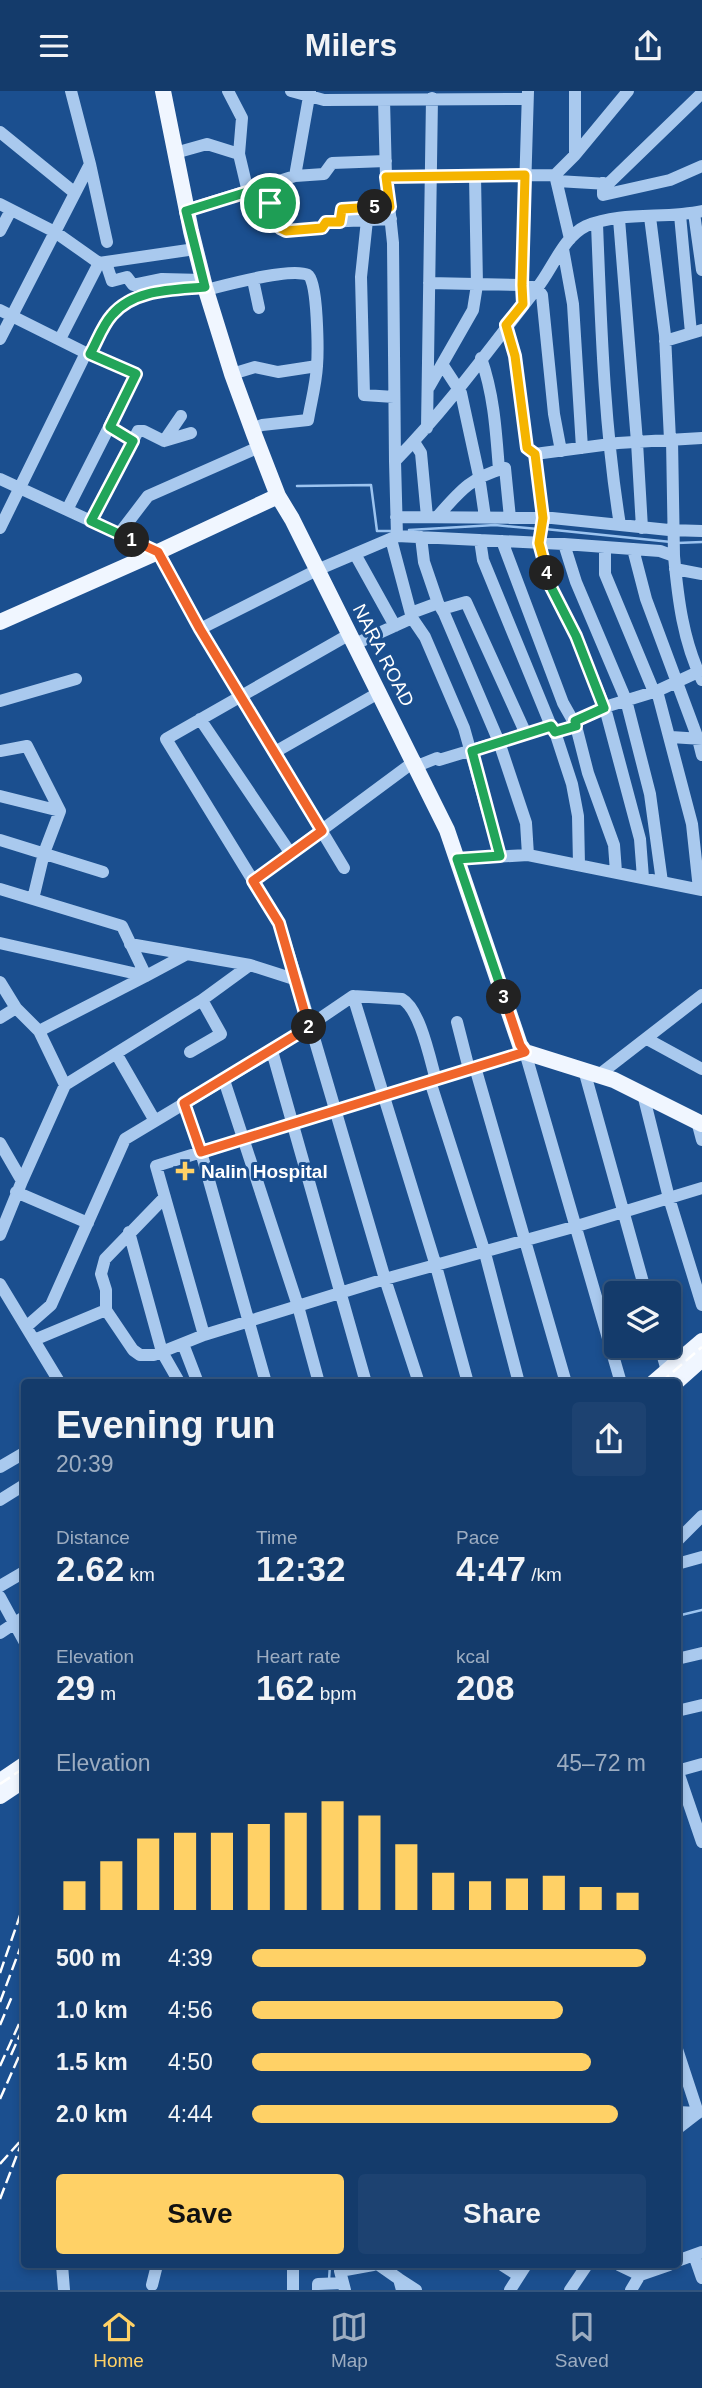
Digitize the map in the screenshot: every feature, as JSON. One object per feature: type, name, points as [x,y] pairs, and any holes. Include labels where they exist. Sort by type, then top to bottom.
[{"type":"main road","name":"NARA ROAD","points":[[163,91],[195,249],[232,374],[252,429],[278,496],[380,692],[447,830],[520,1045],[525,1052]]},
{"type":"main road","points":[[0,622],[278,496]]},
{"type":"main road","points":[[525,1052],[592,1072],[700,1123]]},
{"type":"main road","points":[[668,1379],[702,1343]]},
{"type":"main road","points":[[669,1379],[702,1359]]},
{"type":"main road","points":[[671,1379],[702,1366]]},
{"type":"main road","points":[[0,1778],[21,1765]]},
{"type":"main road","points":[[0,1795],[21,1782]]},
{"type":"main road","points":[[0,1801],[21,1787]]},
{"type":"street","points":[[71,91],[107,242]]},
{"type":"street","points":[[228,91],[242,118],[239,154],[252,190],[262,204],[270,203],[275,207],[282,230],[322,228],[326,222],[367,220],[391,213]]},
{"type":"street","points":[[291,91],[310,93],[324,100],[354,96],[384,100],[400,95],[432,99],[447,95],[527,95],[523,304]]},
{"type":"street","points":[[575,91],[575,155]]},
{"type":"street","points":[[582,448],[573,304],[556,178],[628,91]]},
{"type":"street","points":[[295,176],[310,93]]},
{"type":"street","points":[[386,177],[525,175],[608,184],[702,93]]},
{"type":"street","points":[[427,428],[432,99]]},
{"type":"street","points":[[384,100],[386,177],[391,213],[395,537],[412,616],[425,637],[472,751],[500,856]]},
{"type":"street","points":[[0,132],[75,193]]},
{"type":"street","points":[[175,153],[207,144],[239,154]]},
{"type":"street","points":[[186,211],[295,176],[324,174],[332,163],[386,161]]},
{"type":"street","points":[[0,339],[6,313],[55,232],[90,164]]},
{"type":"street","points":[[603,183],[603,195],[670,180],[702,166]]},
{"type":"street","points":[[428,388],[473,310],[477,285],[475,176]]},
{"type":"street","points":[[0,231],[6,207],[55,232],[103,263],[112,281],[127,277],[133,285],[162,279],[205,286]]},
{"type":"street","points":[[340,222],[342,209],[391,213]]},
{"type":"street","points":[[395,461],[427,428],[537,288],[567,244],[585,227],[618,219],[698,212],[702,270]]},
{"type":"street","points":[[665,341],[696,331],[680,215]]},
{"type":"street","points":[[616,872],[614,845],[588,773],[575,721],[626,700],[700,676],[693,664],[679,606],[674,562],[665,341],[650,216]]},
{"type":"street","points":[[618,219],[638,442],[642,528]]},
{"type":"street","points":[[367,220],[361,277],[364,395],[394,397]]},
{"type":"street","points":[[597,224],[610,444],[620,525]]},
{"type":"street","points":[[103,263],[195,249]]},
{"type":"street","points":[[60,339],[103,263]]},
{"type":"street","points":[[0,529],[88,353],[110,317],[128,301],[160,291],[253,280],[281,273],[306,274],[310,277],[315,292],[317,366],[308,420],[262,425],[252,429]]},
{"type":"street","points":[[253,280],[259,308]]},
{"type":"street","points":[[429,283],[522,285],[537,288],[542,295],[554,414],[561,451]]},
{"type":"street","points":[[6,313],[136,374],[67,510]]},
{"type":"street","points":[[506,325],[515,356],[527,448],[535,454],[610,444],[702,438]]},
{"type":"street","points":[[481,358],[494,407],[499,470]]},
{"type":"street","points":[[442,364],[459,387],[469,424],[485,517]]},
{"type":"street","points":[[232,374],[255,367],[278,372],[317,366]]},
{"type":"street","points":[[164,441],[181,416]]},
{"type":"street","points":[[110,427],[133,441]]},
{"type":"street","points":[[91,521],[140,430],[164,441],[191,433]]},
{"type":"street","points":[[414,442],[421,453],[432,517]]},
{"type":"street","points":[[118,534],[148,496],[259,447]]},
{"type":"street","points":[[535,454],[543,518],[539,543],[551,587],[576,636],[604,708],[640,839],[643,878]]},
{"type":"street","points":[[432,517],[479,476],[505,468],[510,518]]},
{"type":"street","points":[[0,479],[158,552],[200,629],[344,868]]},
{"type":"street","points":[[396,519],[543,518],[674,531],[702,531]]},
{"type":"street","points":[[200,629],[317,570],[395,537],[660,551],[674,562],[702,575]]},
{"type":"street","points":[[421,537],[424,562],[440,606],[499,743],[526,823],[528,855]]},
{"type":"street","points":[[480,540],[482,560],[553,729],[572,784],[578,816],[579,865]]},
{"type":"street","points":[[502,541],[563,703],[576,726]]},
{"type":"street","points":[[564,544],[576,582],[626,700],[650,794],[662,881]]},
{"type":"street","points":[[457,859],[528,855],[700,889],[696,842],[671,737],[656,691],[605,574],[605,547]]},
{"type":"street","points":[[633,549],[646,599],[700,739],[702,755]]},
{"type":"street","points":[[355,554],[395,626]]},
{"type":"street","points":[[418,1379],[385,1279],[279,923],[166,739],[241,695],[353,639],[395,626],[412,616],[440,606],[466,602],[526,734]]},
{"type":"street","points":[[0,701],[76,679]]},
{"type":"street","points":[[275,752],[380,692]]},
{"type":"street","points":[[200,719],[290,854]]},
{"type":"street","points":[[253,881],[416,764],[472,751],[526,734],[576,726]]},
{"type":"street","points":[[671,737],[700,739]]},
{"type":"street","points":[[0,751],[27,746],[60,811],[44,853],[33,899]]},
{"type":"street","points":[[0,796],[60,811]]},
{"type":"street","points":[[0,840],[103,872]]},
{"type":"street","points":[[0,889],[122,926],[146,976]]},
{"type":"street","points":[[0,943],[146,976]]},
{"type":"street","points":[[130,944],[250,965],[297,980]]},
{"type":"street","points":[[39,1031],[187,954]]},
{"type":"street","points":[[0,1235],[65,1085],[202,1000],[250,965]]},
{"type":"street","points":[[0,982],[16,1008],[39,1031],[65,1085]]},
{"type":"street","points":[[353,996],[436,1266],[467,1379]]},
{"type":"street","points":[[26,1327],[51,1305],[125,1139],[272,1051],[353,996],[402,999],[407,1001],[418,1021],[485,1253],[518,1379]]},
{"type":"street","points":[[643,1281],[592,1072],[647,1039],[701,996]]},
{"type":"street","points":[[190,1052],[221,1034],[202,1000]]},
{"type":"street","points":[[0,1018],[16,1008]]},
{"type":"street","points":[[457,1022],[526,1239],[565,1379]]},
{"type":"street","points":[[647,1039],[702,1069]]},
{"type":"street","points":[[272,1051],[365,1379]]},
{"type":"street","points":[[204,1335],[156,1165],[525,1052],[620,1379]]},
{"type":"street","points":[[117,1055],[155,1121]]},
{"type":"street","points":[[224,1080],[298,1306],[318,1379]]},
{"type":"street","points":[[643,1094],[669,1198],[702,1305]]},
{"type":"street","points":[[184,1103],[201,1152],[265,1379]]},
{"type":"street","points":[[700,1123],[702,1140]]},
{"type":"street","points":[[0,1143],[19,1186],[88,1223]]},
{"type":"street","points":[[165,1196],[105,1259],[101,1274],[106,1290],[106,1310],[133,1350],[140,1355],[154,1355],[204,1335],[385,1279],[485,1253],[702,1188]]},
{"type":"street","points":[[129,1232],[162,1352],[177,1379]]},
{"type":"street","points":[[0,1284],[58,1379]]},
{"type":"street","points":[[34,1340],[106,1310]]},
{"type":"street","points":[[183,1344],[196,1379]]},
{"type":"street","points":[[662,1358],[666,1379]]},
{"type":"street","points":[[0,1467],[21,1455]]},
{"type":"street","points":[[0,1500],[21,1487]]},
{"type":"street","points":[[681,1537],[702,1516]]},
{"type":"street","points":[[681,1563],[702,1557]]},
{"type":"street","points":[[0,1586],[21,1574]]},
{"type":"street","points":[[0,1597],[19,1621],[0,1633]]},
{"type":"street","points":[[681,1658],[702,1653]]},
{"type":"street","points":[[681,1710],[702,1705]]},
{"type":"street","points":[[681,1769],[702,1764]]},
{"type":"street","points":[[681,1782],[702,1842]]},
{"type":"street","points":[[681,2060],[700,2112]]},
{"type":"street","points":[[681,2112],[700,2112]]},
{"type":"street","points":[[681,2126],[700,2112]]},
{"type":"street","points":[[681,2259],[698,2253],[702,2278]]},
{"type":"street","points":[[62,2268],[64,2290]]},
{"type":"street","points":[[152,2284],[156,2268]]},
{"type":"street","points":[[293,2268],[293,2290]]},
{"type":"street","points":[[333,2286],[340,2271],[356,2268]]},
{"type":"street","points":[[382,2268],[400,2284],[415,2290]]},
{"type":"street","points":[[570,2290],[585,2268]]},
{"type":"street","points":[[625,2268],[640,2275]]},
{"type":"street","points":[[631,2290],[640,2275],[660,2268]]},
{"type":"street","points":[[510,2290],[522,2270]]},
{"type":"waterway","points":[[297,486],[371,485],[377,531],[392,531]]},
{"type":"waterway","points":[[409,530],[495,525],[538,529]]},
{"type":"waterway","points":[[545,529],[671,542]]},
{"type":"waterway","points":[[677,543],[702,542]]},
{"type":"waterway","points":[[681,1615],[702,1610]]},
{"type":"waterway","points":[[329,2280],[330,2268]]},
{"type":"railway","points":[[665,1379],[702,1347]]},
{"type":"railway","points":[[0,1784],[21,1770]]},
{"type":"railway","points":[[0,1973],[21,1913]]},
{"type":"railway","points":[[0,2002],[21,1946]]},
{"type":"railway","points":[[0,2025],[13,1994]]},
{"type":"railway","points":[[0,2066],[21,2020]]},
{"type":"railway","points":[[11,2055],[21,2033]]},
{"type":"railway","points":[[0,2099],[21,2052]]},
{"type":"railway","points":[[0,2164],[21,2140]]},
{"type":"railway","points":[[0,2199],[20,2147]]},
{"type":"place","name":"Nalin Hospital","points":[[185,1171]]},
{"type":"route","points":[[525,175],[523,304],[506,325],[515,356],[527,448],[535,454],[543,518],[539,543],[551,587],[576,636],[604,708],[575,721],[576,726],[555,732],[551,726],[472,751],[500,856],[457,859],[520,1045],[525,1052],[201,1152],[184,1103],[310,1027],[279,923],[253,881],[322,831],[200,629],[158,552],[91,521],[133,441],[110,427],[136,374],[90,354],[110,317],[128,301],[160,291],[205,287],[186,211],[257,189],[260,202],[270,203],[275,207],[282,230],[322,228],[326,222],[340,222],[342,209],[390,207],[386,177],[525,175]]}]
